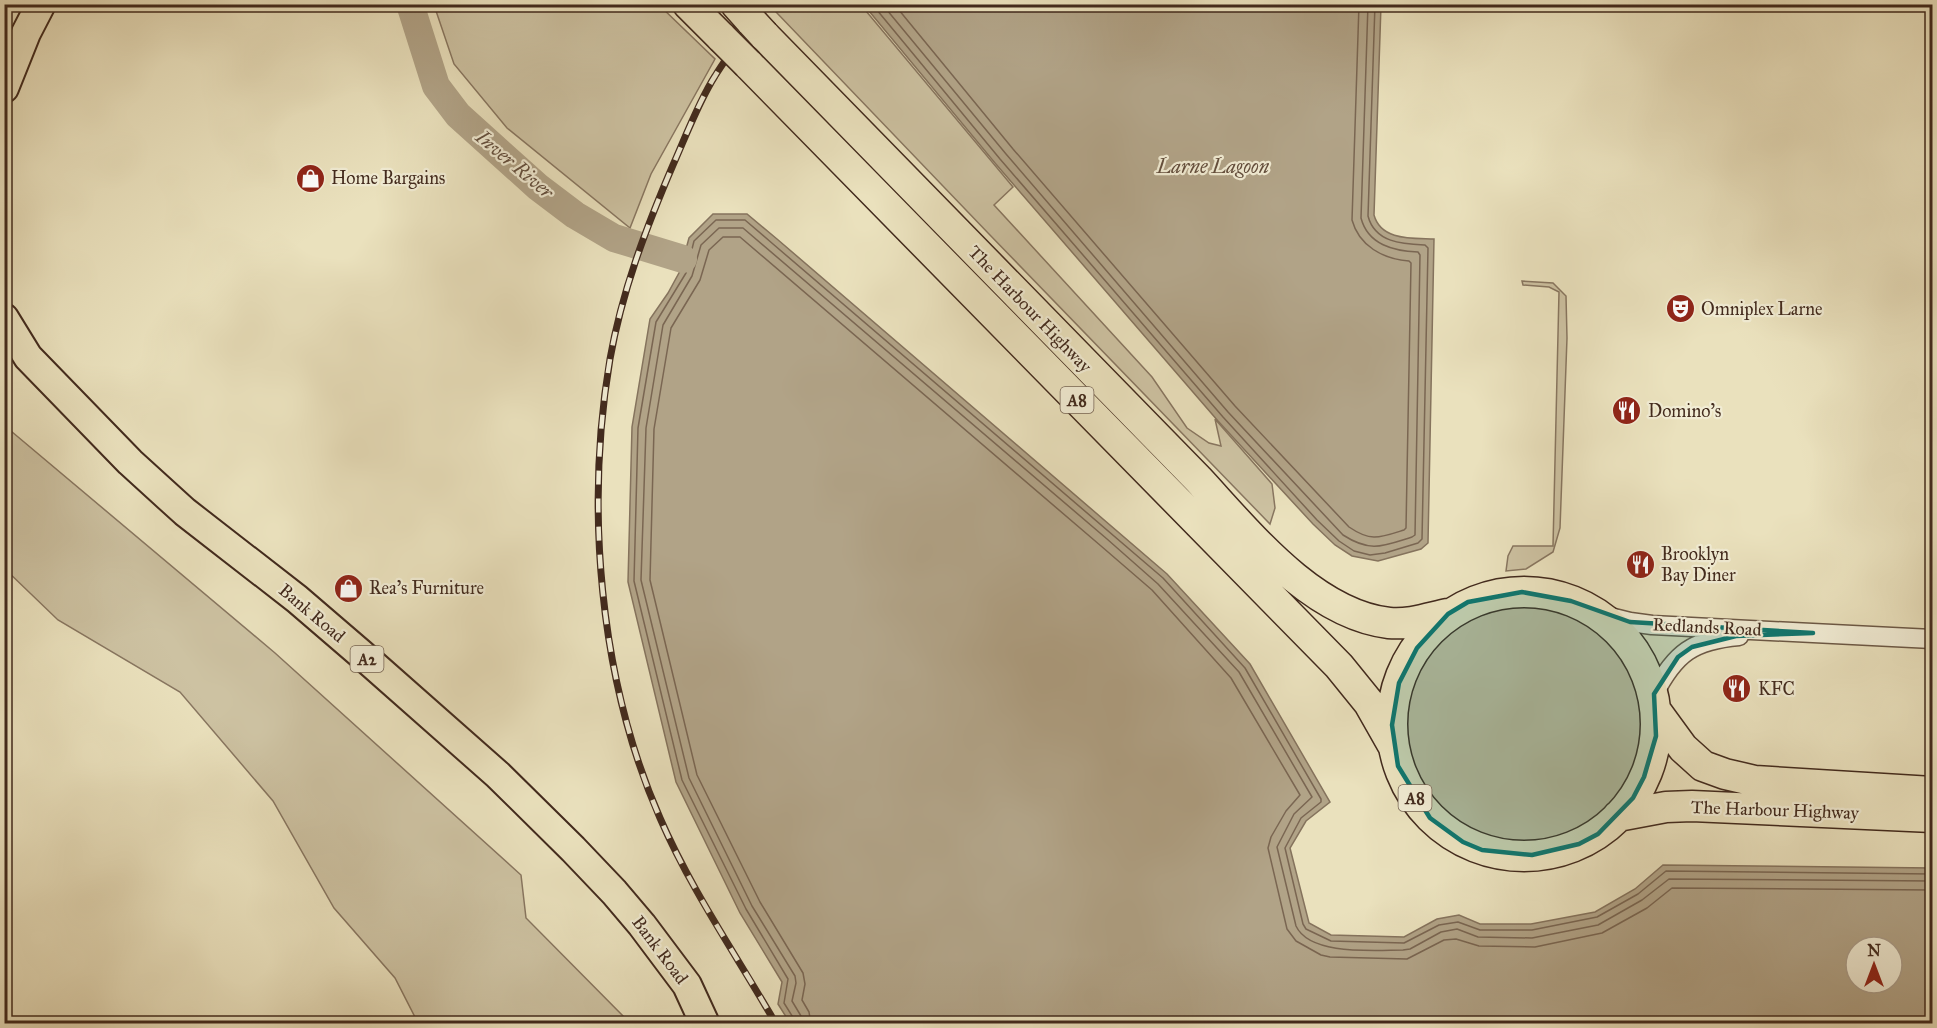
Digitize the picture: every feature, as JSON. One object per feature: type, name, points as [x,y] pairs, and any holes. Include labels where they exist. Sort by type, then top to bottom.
[{"type":"highway","name":"A8","points":[[688,4],[744,32],[814,131],[1339,666],[1369,703],[1394,747]]},
{"type":"highway","name":"The Harbour Highway","points":[[744,32],[1198,479],[1248,534],[1293,576],[1323,597],[1363,618],[1391,623],[1410,622],[1448,614]]},
{"type":"highway","name":"A8","points":[[1522,592],[1571,601],[1602,615],[1616,627],[1640,660],[1655,702],[1656,736],[1653,758],[1633,798],[1598,834],[1579,844],[1532,855],[1509,855],[1482,850],[1445,831],[1430,818],[1406,784],[1398,766],[1392,725],[1399,683],[1417,648],[1448,614],[1468,602],[1494,594],[1522,592]]},
{"type":"highway","name":"The Harbour Highway","points":[[1655,702],[1683,748],[1703,766],[1725,774],[1755,781],[1932,792]]},
{"type":"highway","name":"The Harbour Highway","points":[[1617,816],[1666,807],[1692,806],[1932,817]]},
{"type":"main road","points":[[4,88],[26,33],[41,4]]},
{"type":"main road","points":[[706,4],[744,32]]},
{"type":"main road","name":"Bank Road","points":[[4,318],[28,357],[130,462],[184,512],[297,599],[377,668],[498,776],[573,849],[614,892],[687,985],[705,1023]]},
{"type":"street","name":"Redlands Road","points":[[1602,615],[1652,625],[1932,639]]},
{"type":"street","name":"Redlands Road","points":[[1655,702],[1670,666],[1692,647],[1712,640],[1736,636],[1813,633]]},
{"type":"highlighted area","points":[[1522,592],[1571,601],[1630,622],[1813,633],[1736,636],[1692,647],[1678,657],[1654,694],[1656,736],[1644,777],[1633,798],[1598,834],[1579,844],[1532,855],[1482,850],[1463,842],[1430,818],[1398,766],[1392,725],[1399,683],[1417,648],[1448,614],[1468,602]]},
{"type":"shaded area","points":[[434,5],[659,5],[715,59],[651,174],[630,228],[507,128],[454,64]]},
{"type":"shaded area","points":[[781,5],[861,5],[1013,187],[994,205],[1152,377],[1187,428],[1209,443],[1221,446],[1215,419],[1272,484],[1275,508],[1270,524],[776,12]]},
{"type":"shaded area","points":[[1522,281],[1553,283],[1566,296],[1567,338],[1560,528],[1553,552],[1526,569],[1506,571],[1508,556],[1513,546],[1553,546],[1559,292],[1549,287],[1523,285]]},
{"type":"shaded area","points":[[5,426],[275,653],[521,875],[526,918],[630,1023],[418,1023],[395,978],[334,908],[273,801],[180,692],[58,620],[5,569]]},
{"type":"shaded area","points":[[1526,605],[1549,607],[1572,614],[1592,625],[1610,640],[1625,658],[1636,678],[1643,701],[1645,724],[1643,747],[1636,770],[1625,790],[1610,808],[1592,823],[1572,834],[1549,841],[1526,843],[1503,841],[1480,834],[1460,823],[1442,808],[1427,790],[1416,770],[1409,747],[1407,724],[1409,701],[1416,678],[1427,658],[1442,640],[1460,625],[1480,614],[1503,607]]},
{"type":"water","name":"Larne Lagoon","points":[[864,5],[1381,5],[1374,215],[1383,230],[1391,234],[1408,238],[1434,239],[1428,543],[1421,549],[1378,561],[1352,556],[1335,545],[1218,421],[995,163]]},
{"type":"water","points":[[713,214],[747,214],[1167,574],[1250,664],[1330,802],[1306,821],[1290,848],[1309,923],[1331,935],[1404,937],[1437,919],[1459,915],[1480,924],[1531,924],[1595,912],[1635,889],[1663,865],[1932,868],[1932,1023],[790,1023],[778,1004],[782,982],[740,913],[676,782],[628,582],[632,427],[650,319],[680,271],[689,238]]},
{"type":"waterway","name":"Inver River","points":[[410,4],[436,86],[458,115],[538,187],[575,215],[614,238],[683,259]]},
{"type":"railway","points":[[767,4],[727,58],[703,97],[653,212],[628,284],[610,359],[602,416],[599,533],[603,592],[611,651],[623,708],[639,764],[672,845],[715,923],[776,1024]]},
{"type":"place","name":"Home Bargains","points":[[310,178]]},
{"type":"place","name":"Omniplex Larne","points":[[1680,309]]},
{"type":"place","name":"Domino's","points":[[1627,411]]},
{"type":"place","name":"Brooklyn Bay Diner","points":[[1640,564]]},
{"type":"place","name":"Rea's Furniture","points":[[348,588]]},
{"type":"place","name":"KFC","points":[[1737,689]]}]
